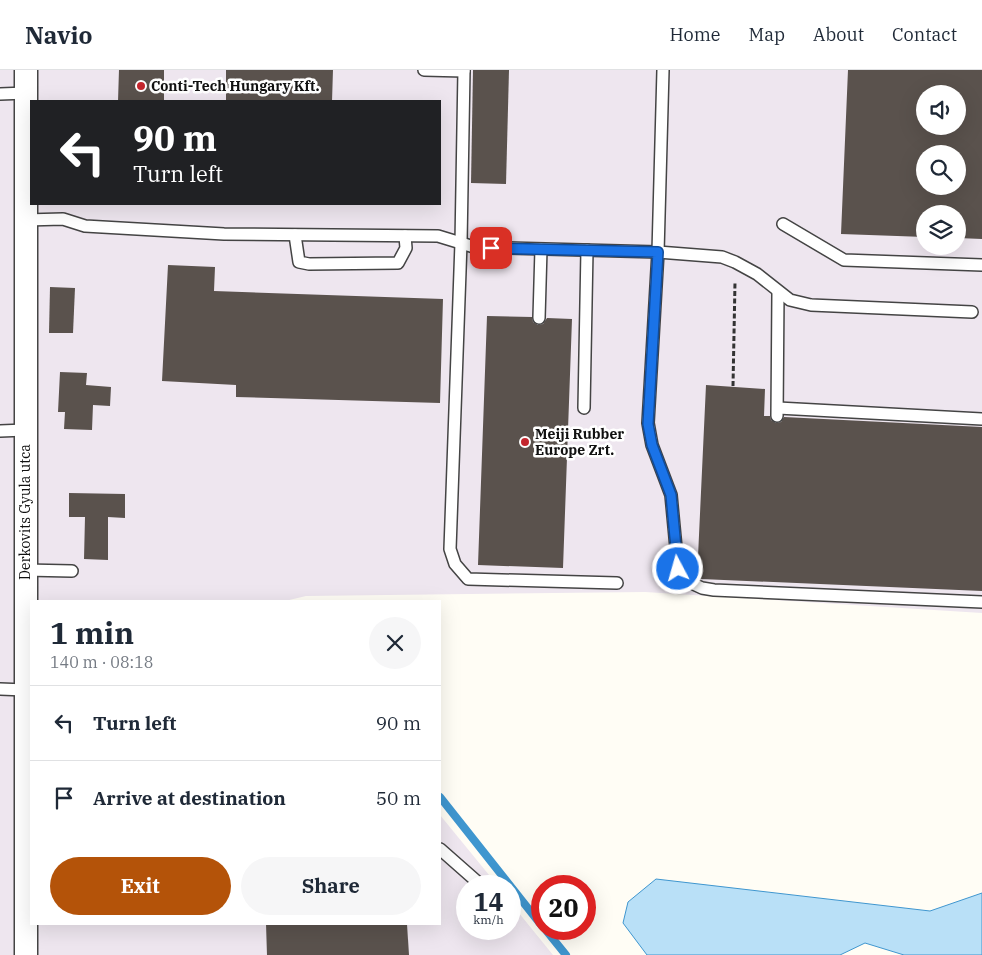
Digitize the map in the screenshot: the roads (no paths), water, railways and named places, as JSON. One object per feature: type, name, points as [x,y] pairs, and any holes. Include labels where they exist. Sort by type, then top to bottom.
[{"type":"street","name":"Derkovits Gyula utca","points":[[26,70],[25,570],[28,822],[26,955]]},
{"type":"lane","points":[[424,70],[464,71],[461,243],[450,549],[455,564],[468,579],[617,582]]},
{"type":"lane","points":[[663,70],[658,252],[648,424],[652,445],[671,495],[678,569],[689,582],[702,588],[714,590],[982,602]]},
{"type":"lane","points":[[0,94],[26,93]]},
{"type":"lane","points":[[26,220],[63,218],[85,226],[224,234],[438,236],[474,247],[658,252],[722,257],[757,274],[778,293],[790,300],[811,305],[972,312]]},
{"type":"lane","points":[[784,224],[844,260],[982,265]]},
{"type":"lane","points":[[295,235],[299,262],[309,264],[398,264],[406,248],[405,236]]},
{"type":"lane","points":[[539,318],[541,249]]},
{"type":"lane","points":[[584,408],[587,250]]},
{"type":"lane","points":[[778,293],[777,412],[982,420]]},
{"type":"lane","points":[[0,431],[25,430]]},
{"type":"lane","points":[[25,570],[72,571]]},
{"type":"lane","points":[[0,689],[27,683]]},
{"type":"lane","points":[[441,850],[470,875]]},
{"type":"water","points":[[656,879],[930,911],[982,893],[982,955],[904,955],[865,943],[840,955],[647,955],[623,923],[628,902]]},
{"type":"waterway","points":[[441,798],[531,912]]},
{"type":"waterway","points":[[554,940],[566,955]]},
{"type":"place","name":"Conti-Tech Hungary Kft.","points":[[141,86]]},
{"type":"place","name":"Meiji Rubber Europe Zrt.","points":[[525,442]]}]
